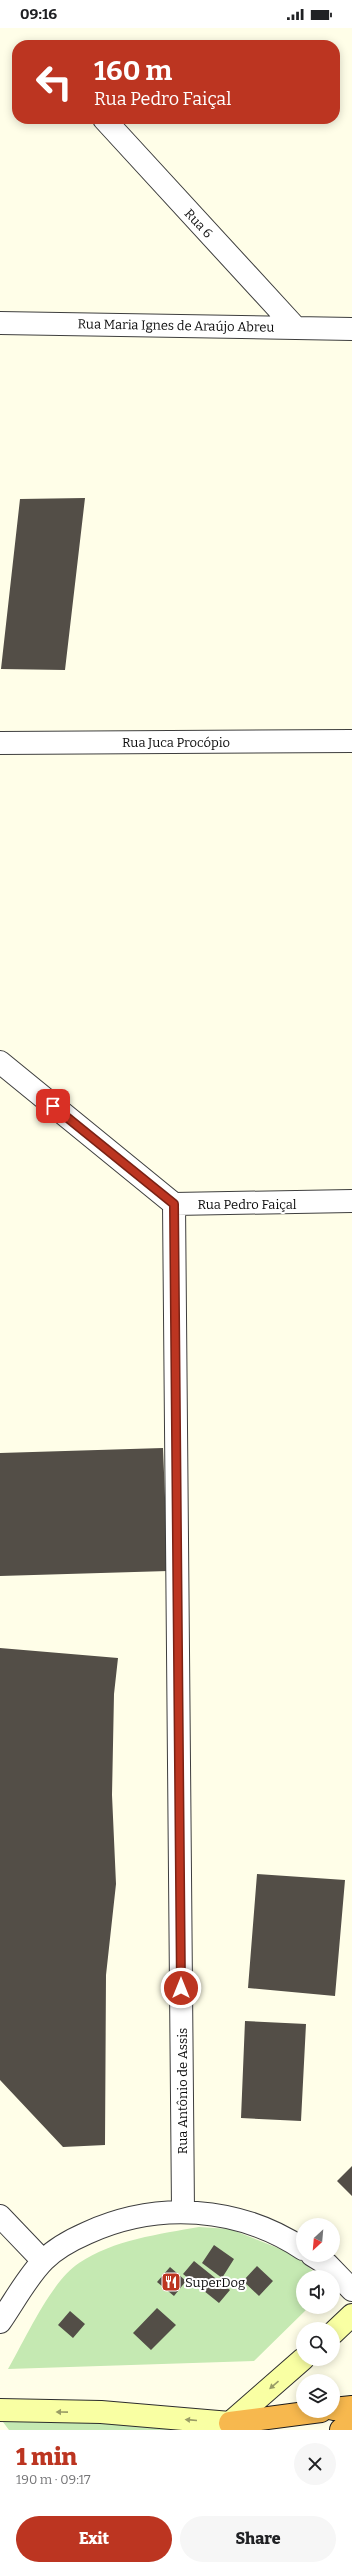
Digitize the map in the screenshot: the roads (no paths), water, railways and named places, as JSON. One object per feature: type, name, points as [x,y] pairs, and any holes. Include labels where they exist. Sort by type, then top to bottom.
[{"type":"highway","points":[[340,2408],[352,2407]]},
{"type":"highway","points":[[226,2427],[296,2415]]},
{"type":"highway","points":[[341,2430],[352,2420]]},
{"type":"main road","points":[[340,2326],[352,2315]]},
{"type":"main road","points":[[0,2410],[102,2412],[226,2427],[296,2365]]},
{"type":"street","name":"Rua 6","points":[[109,124],[295,327]]},
{"type":"street","name":"Rua Maria Ignes de Araújo Abreu","points":[[0,323],[352,329]]},
{"type":"street","name":"Rua Juca Procópio","points":[[0,743],[352,741]]},
{"type":"street","points":[[0,1062],[174,1204]]},
{"type":"street","name":"Rua Pedro Faiçal","points":[[174,1204],[352,1201]]},
{"type":"street","name":"Rua Antônio de Assis","points":[[174,1204],[183,2210]]},
{"type":"street","points":[[0,2322],[43,2261],[64,2244],[104,2225],[146,2213],[183,2210],[243,2222],[285,2237],[296,2244]]},
{"type":"street","points":[[0,2216],[43,2261]]},
{"type":"street","points":[[323,2262],[352,2290]]},
{"type":"place","name":"SuperDog","points":[[171,2282]]}]
